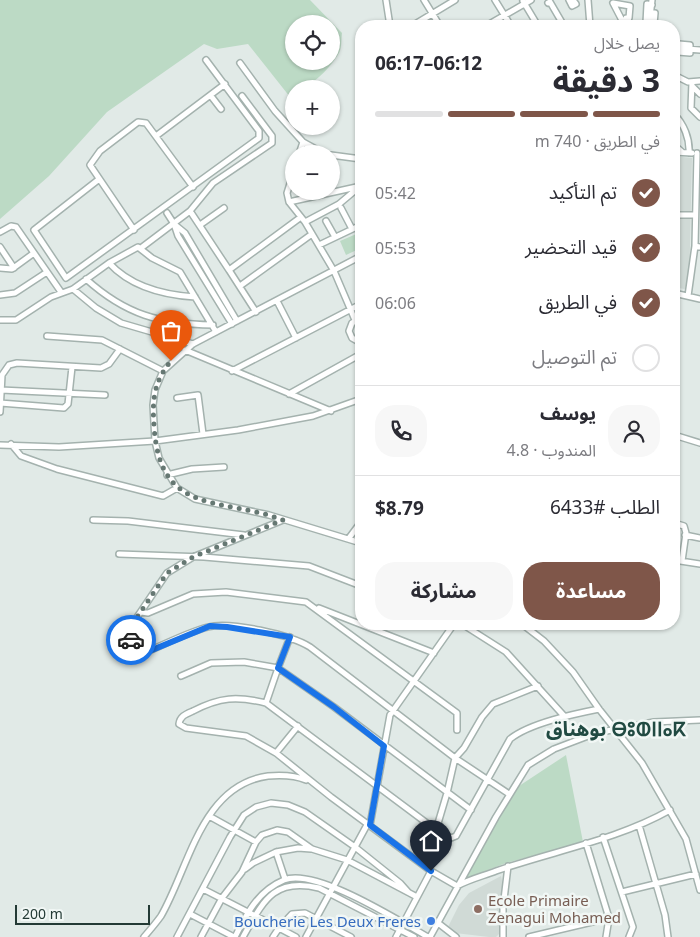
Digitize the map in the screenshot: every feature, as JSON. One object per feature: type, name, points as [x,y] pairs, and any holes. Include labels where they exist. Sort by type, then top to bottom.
[{"type":"street","points":[[389,20],[386,2],[394,0]]},
{"type":"street","points":[[424,0],[436,20]]},
{"type":"street","points":[[422,20],[455,0]]},
{"type":"street","points":[[495,0],[509,13],[512,20]]},
{"type":"street","points":[[491,20],[509,13],[531,0]]},
{"type":"street","points":[[569,0],[572,6],[576,4],[574,0]]},
{"type":"street","points":[[588,0],[590,20]]},
{"type":"street","points":[[547,2],[550,2],[560,20]]},
{"type":"street","points":[[652,2],[651,13],[655,13],[654,20]]},
{"type":"street","points":[[646,20],[647,4],[652,2]]},
{"type":"street","points":[[622,20],[613,3],[630,6],[629,18],[626,18],[626,20]]},
{"type":"street","points":[[522,5],[532,20]]},
{"type":"street","points":[[509,13],[510,20]]},
{"type":"street","points":[[680,48],[700,50]]},
{"type":"street","points":[[98,180],[34,230],[64,276],[70,277],[134,230],[165,210],[260,136],[259,131],[206,60]]},
{"type":"street","points":[[240,64],[275,111],[303,142],[309,145]]},
{"type":"street","points":[[680,77],[692,84],[700,94]]},
{"type":"street","points":[[692,84],[700,81]]},
{"type":"street","points":[[156,136],[225,84]]},
{"type":"street","points":[[692,84],[692,110],[700,122]]},
{"type":"street","points":[[211,96],[221,109]]},
{"type":"street","points":[[141,248],[190,211],[213,183],[272,143],[272,136],[242,96]]},
{"type":"street","points":[[692,110],[700,117]]},
{"type":"street","points":[[134,230],[90,167],[90,163],[111,142],[141,121],[146,123],[193,187]]},
{"type":"street","points":[[680,122],[688,140],[689,153]]},
{"type":"street","points":[[682,152],[699,153],[696,215],[698,227],[697,246],[688,296]]},
{"type":"street","points":[[340,156],[355,158]]},
{"type":"street","points":[[355,187],[289,202],[305,222],[334,271],[355,320],[350,327],[350,335],[355,341]]},
{"type":"street","points":[[305,222],[338,204],[355,190]]},
{"type":"street","points":[[200,224],[224,208]]},
{"type":"street","points":[[341,208],[352,229]]},
{"type":"street","points":[[165,210],[174,224],[185,233],[234,323]]},
{"type":"street","points":[[190,211],[256,312]]},
{"type":"street","points":[[680,215],[696,215]]},
{"type":"street","points":[[229,270],[301,217]]},
{"type":"street","points":[[326,221],[335,238]]},
{"type":"street","points":[[0,232],[15,226],[61,292]]},
{"type":"street","points":[[319,245],[355,228]]},
{"type":"street","points":[[240,286],[312,234]]},
{"type":"street","points":[[0,247],[14,268]]},
{"type":"street","points":[[0,320],[16,320],[61,292],[73,288],[134,247],[141,248],[158,262],[178,270],[216,332]]},
{"type":"street","points":[[0,268],[8,270],[14,268],[34,253]]},
{"type":"street","points":[[355,259],[184,350],[163,370],[153,397],[155,441],[168,475],[177,488],[195,499],[269,515],[355,540]]},
{"type":"street","points":[[109,263],[124,277],[143,286],[172,294],[195,297]]},
{"type":"street","points":[[0,295],[12,294],[47,272]]},
{"type":"street","points":[[86,279],[109,298],[131,311],[168,321],[213,325]]},
{"type":"street","points":[[73,288],[96,308],[114,319],[193,344]]},
{"type":"street","points":[[680,294],[700,299]]},
{"type":"street","points":[[277,301],[296,338]]},
{"type":"street","points":[[232,371],[355,307]]},
{"type":"street","points":[[47,336],[99,340],[163,370]]},
{"type":"street","points":[[0,412],[3,372],[11,364],[72,367],[105,366],[120,349]]},
{"type":"street","points":[[184,350],[331,411]]},
{"type":"street","points":[[288,394],[355,357]]},
{"type":"street","points":[[0,404],[62,408],[68,404],[72,367]]},
{"type":"street","points":[[1,390],[105,395]]},
{"type":"street","points":[[177,398],[198,394],[203,434]]},
{"type":"street","points":[[0,445],[59,447],[155,441],[313,416],[355,402]]},
{"type":"street","points":[[680,437],[700,443]]},
{"type":"street","points":[[11,444],[20,456],[57,470],[163,496],[177,488]]},
{"type":"street","points":[[168,475],[192,469],[224,467]]},
{"type":"street","points":[[93,520],[128,521],[247,536]]},
{"type":"street","points":[[283,520],[193,557],[167,573],[129,629],[136,653],[140,655],[210,626],[290,637],[310,647],[455,758],[509,794]]},
{"type":"street","points":[[680,525],[684,526],[686,536],[682,561],[700,564]]},
{"type":"street","points":[[349,538],[355,530]]},
{"type":"street","points":[[686,536],[700,538]]},
{"type":"street","points":[[119,554],[193,557],[309,566],[355,584]]},
{"type":"street","points":[[141,612],[148,613],[193,594],[226,592],[306,602],[355,622]]},
{"type":"street","points":[[312,605],[457,713],[457,730]]},
{"type":"street","points":[[376,630],[434,653]]},
{"type":"street","points":[[306,937],[347,860],[369,824],[393,710],[450,630]]},
{"type":"street","points":[[471,630],[506,652],[565,717]]},
{"type":"street","points":[[530,630],[544,641],[573,672],[599,709],[642,763],[686,839],[700,890]]},
{"type":"street","points":[[266,704],[290,637]]},
{"type":"street","points":[[181,676],[210,663],[244,662],[278,668],[334,707],[471,810]]},
{"type":"street","points":[[419,862],[436,830],[455,758],[464,748],[482,717],[493,704],[538,686]]},
{"type":"street","points":[[457,886],[431,871],[276,753],[246,736],[186,728],[179,724],[184,716],[210,702],[244,698],[266,704],[436,830],[454,838],[510,739],[517,734],[565,717],[599,709]]},
{"type":"street","points":[[190,914],[235,937],[248,911],[267,890],[285,879],[299,877],[333,886],[429,937],[509,794],[528,765],[538,757],[596,733],[615,728],[654,722],[700,720]]},
{"type":"street","points":[[276,753],[298,726]]},
{"type":"street","points":[[144,937],[161,916],[209,816],[229,793],[248,781],[277,775],[302,778],[313,783]]},
{"type":"street","points":[[177,937],[233,830],[244,815],[256,807],[271,804],[288,805],[305,812],[355,847],[400,883],[408,892]]},
{"type":"street","points":[[457,886],[471,878],[639,825],[670,810]]},
{"type":"street","points":[[209,816],[256,842]]},
{"type":"street","points":[[639,825],[665,915],[668,937]]},
{"type":"street","points":[[201,937],[222,898],[242,872],[256,842],[262,835],[277,830],[288,832],[312,849]]},
{"type":"street","points":[[604,837],[633,927],[629,937]]},
{"type":"street","points":[[586,843],[609,918],[606,937]]},
{"type":"street","points":[[242,872],[253,863],[276,852],[298,848],[312,849],[347,860],[417,897]]},
{"type":"street","points":[[276,852],[285,879]]},
{"type":"street","points":[[503,937],[503,908],[508,866]]},
{"type":"street","points":[[396,937],[431,871]]},
{"type":"street","points":[[622,892],[696,874]]},
{"type":"street","points":[[243,937],[260,905],[268,896],[292,884],[319,888],[414,937]]},
{"type":"street","points":[[203,889],[296,937]]},
{"type":"street","points":[[273,937],[292,914],[306,913],[351,937]]},
{"type":"street","points":[[529,937],[609,918]]},
{"type":"street","points":[[438,923],[456,937]]},
{"type":"shaded area","points":[[680,157],[692,158],[689,290],[680,288]]},
{"type":"shaded area","name":"Ecole Primaire Zenagui Mohamed","points":[[501,876],[503,884],[499,913],[500,933],[496,937],[455,933],[448,927],[459,905],[469,893]]},
{"type":"green space","points":[[0,0],[310,0],[325,15],[285,15],[285,70],[326,70],[315,80],[285,80],[285,91],[248,44],[217,49],[204,44],[107,112],[49,176],[0,219]]},
{"type":"green space","points":[[340,31],[342,33],[340,51]]},
{"type":"green space","points":[[355,235],[355,251],[346,255],[340,241]]},
{"type":"green space","points":[[566,755],[583,842],[506,863],[465,879],[516,788]]},
{"type":"way so far","points":[[131,640],[129,629],[167,573],[193,557],[283,520],[269,515],[195,499],[177,488],[160,458],[155,441],[152,404],[159,379],[163,370],[171,361]]},
{"type":"place","name":"Ecole Primaire Zenagui Mohamed","points":[[478,909]]},
{"type":"place","name":"Boucherie Les Deux Freres","points":[[431,921]]},
{"type":"district","name":"بوهناق ⴱⵓⵀⵏⵏⴰⴽ","points":[[616,728]]},
{"type":"route","points":[[131,640],[136,653],[140,655],[210,626],[290,637],[278,668],[334,707],[384,746],[370,825],[431,871]]}]
